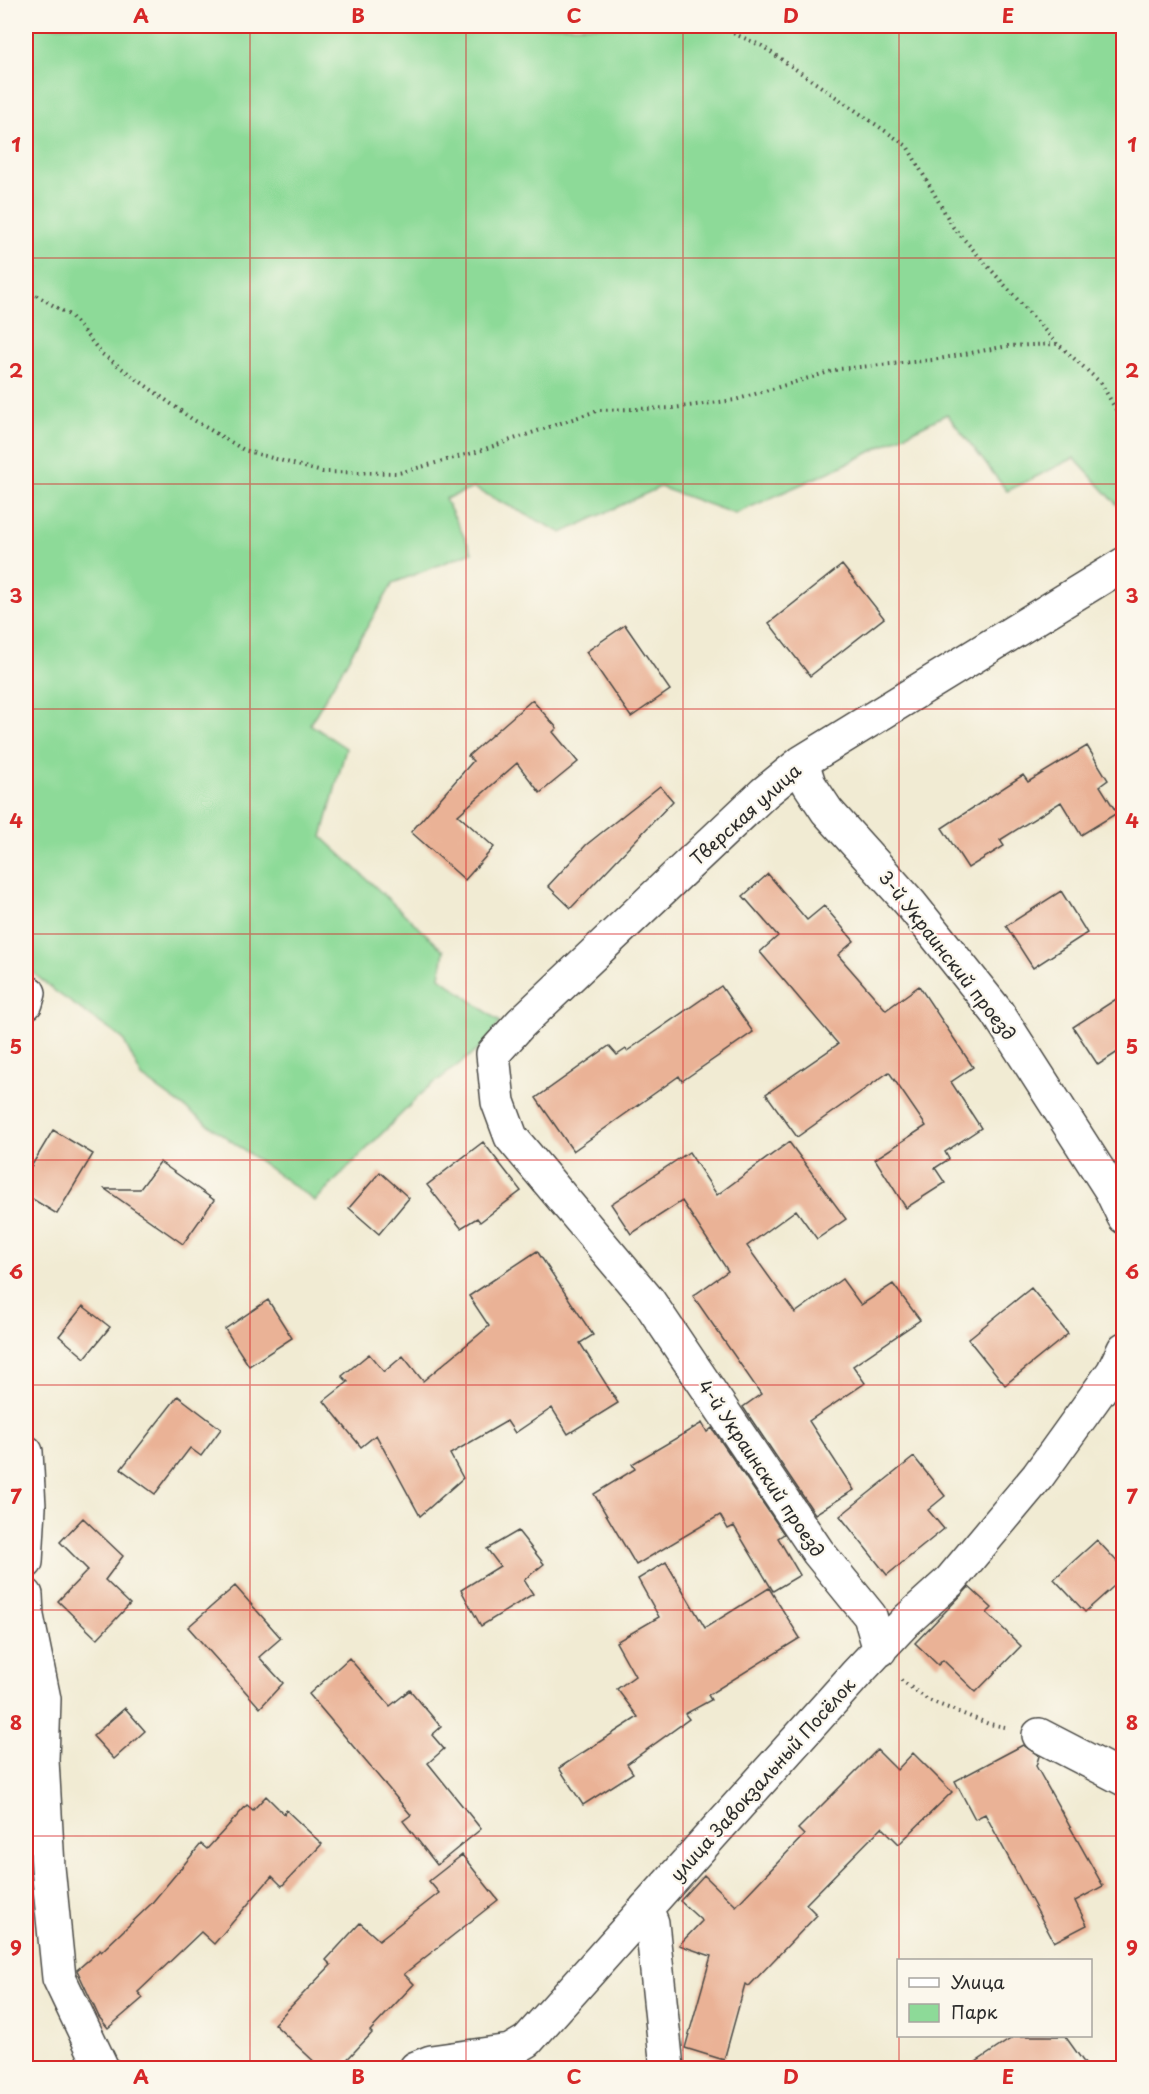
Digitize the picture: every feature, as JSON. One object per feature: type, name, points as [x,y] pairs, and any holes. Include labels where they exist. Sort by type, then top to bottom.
[{"type":"street","name":"Тверская улица","points":[[493,1054],[521,1023],[764,793],[802,762],[1124,564]]},
{"type":"street","name":"3-й Украинский проезд","points":[[802,762],[809,784],[827,811],[910,903],[997,1012],[1100,1172],[1124,1217]]},
{"type":"street","name":"4-й Украинский проезд","points":[[493,1054],[498,1102],[510,1137],[648,1300],[818,1552],[870,1616],[880,1650]]},
{"type":"street","points":[[880,1650],[906,1620],[950,1581],[1038,1476],[1113,1371],[1124,1349]]},
{"type":"street","points":[[26,1452],[26,1562]]},
{"type":"street","points":[[26,1595],[27,1616],[44,1699],[34,1772],[48,1867],[59,1977],[102,2068]]},
{"type":"street","name":"улица Завокзальный Посёлок","points":[[417,2068],[431,2062],[510,2051],[527,2041],[880,1650]]},
{"type":"street","points":[[1039,1735],[1124,1779]]},
{"type":"street","points":[[646,1908],[652,1923],[667,2068]]},
{"type":"path","points":[[717,26],[762,46],[908,146],[953,227],[1058,344],[1101,383],[1124,424]]},
{"type":"path","points":[[26,289],[71,316],[102,354],[192,419],[244,450],[322,472],[399,473],[476,453],[599,410],[673,408],[735,400],[839,369],[933,360],[1008,346],[1058,344]]},
{"type":"path","points":[[880,1650],[899,1679],[928,1700],[989,1724],[1039,1735]]},
{"type":"green space","points":[[26,26],[1123,26],[1123,511],[1074,458],[1007,491],[947,414],[840,467],[735,514],[660,487],[562,533],[474,488],[445,499],[472,552],[393,583],[310,724],[346,748],[322,837],[444,951],[440,977],[500,1022],[484,1045],[425,1090],[315,1201],[142,1077],[123,1039],[56,992],[26,967]]},
{"type":"building","points":[[842,565],[884,618],[810,676],[769,623]]},
{"type":"building","points":[[625,625],[670,690],[631,717],[586,652]]},
{"type":"building","points":[[532,700],[557,728],[553,732],[578,762],[540,793],[517,763],[458,815],[494,847],[465,880],[411,832],[473,761],[468,756]]},
{"type":"building","points":[[1087,746],[1108,780],[1100,786],[1117,813],[1081,835],[1061,802],[1000,840],[1004,846],[968,868],[942,828],[1023,775],[1028,782]]},
{"type":"building","points":[[660,786],[673,801],[571,908],[548,886],[586,845]]},
{"type":"building","points":[[768,874],[807,920],[824,906],[854,941],[838,955],[886,1010],[919,986],[973,1067],[951,1082],[981,1128],[945,1152],[949,1159],[935,1168],[945,1183],[906,1208],[875,1159],[926,1126],[889,1072],[797,1137],[766,1094],[838,1044],[760,952],[778,936],[743,896]]},
{"type":"building","points":[[1061,891],[1087,933],[1033,968],[1006,926]]},
{"type":"building","points":[[721,986],[753,1032],[682,1081],[679,1076],[573,1151],[536,1098],[609,1046],[617,1055],[626,1049],[627,1051]]},
{"type":"building","points":[[1124,994],[1124,1048],[1098,1065],[1073,1027]]},
{"type":"building","points":[[53,1130],[93,1154],[57,1214],[26,1195],[26,1175]]},
{"type":"building","points":[[483,1142],[521,1191],[480,1222],[477,1218],[461,1228],[427,1185]]},
{"type":"building","points":[[789,1142],[846,1219],[817,1239],[796,1210],[747,1246],[795,1313],[842,1279],[861,1305],[893,1284],[920,1320],[853,1366],[865,1383],[809,1421],[854,1490],[815,1514],[743,1407],[761,1394],[693,1296],[728,1271],[682,1201],[631,1234],[611,1204],[689,1152],[717,1195]]},
{"type":"building","points":[[160,1162],[214,1200],[183,1244],[105,1189],[140,1189]]},
{"type":"building","points":[[380,1172],[409,1198],[379,1234],[349,1208]]},
{"type":"building","points":[[537,1251],[593,1335],[580,1343],[618,1403],[568,1434],[552,1408],[515,1433],[507,1421],[450,1454],[463,1478],[420,1516],[376,1435],[361,1447],[324,1401],[348,1382],[342,1376],[369,1354],[384,1372],[403,1356],[423,1381],[489,1326],[469,1296]]},
{"type":"building","points":[[1031,1288],[1068,1334],[1005,1385],[968,1339]]},
{"type":"building","points":[[268,1300],[292,1338],[249,1366],[225,1329]]},
{"type":"building","points":[[83,1306],[110,1327],[85,1358],[59,1336]]},
{"type":"building","points":[[178,1396],[221,1429],[201,1456],[190,1448],[155,1494],[121,1469]]},
{"type":"building","points":[[702,1423],[707,1432],[712,1428],[784,1534],[778,1538],[800,1575],[773,1591],[734,1526],[728,1529],[720,1515],[636,1565],[594,1494],[635,1469],[632,1464]]},
{"type":"building","points":[[914,1457],[945,1496],[928,1510],[944,1529],[887,1575],[840,1516]]},
{"type":"building","points":[[83,1518],[123,1556],[105,1580],[130,1604],[97,1639],[58,1601],[88,1570],[60,1542]]},
{"type":"building","points":[[518,1531],[544,1564],[524,1580],[533,1594],[481,1626],[461,1590],[500,1566],[487,1549]]},
{"type":"building","points":[[1097,1540],[1124,1569],[1124,1577],[1085,1612],[1054,1579]]},
{"type":"building","points":[[666,1562],[705,1628],[769,1588],[800,1638],[708,1695],[711,1700],[685,1714],[689,1719],[627,1764],[633,1773],[583,1805],[559,1768],[638,1717],[617,1689],[635,1676],[616,1642],[659,1617],[638,1579]]},
{"type":"building","points":[[235,1586],[281,1638],[259,1657],[283,1683],[260,1708],[188,1627]]},
{"type":"building","points":[[969,1587],[992,1608],[987,1613],[1021,1646],[976,1692],[943,1660],[938,1665],[915,1643]]},
{"type":"building","points":[[349,1658],[390,1706],[410,1690],[441,1727],[432,1735],[444,1749],[428,1763],[481,1829],[437,1865],[403,1821],[411,1815],[309,1694]]},
{"type":"building","points":[[125,1708],[145,1731],[114,1759],[93,1736]]},
{"type":"building","points":[[1023,1745],[1039,1756],[1036,1766],[1103,1886],[1075,1901],[1087,1925],[1054,1942],[985,1814],[975,1819],[955,1781]]},
{"type":"building","points":[[877,1750],[897,1770],[913,1753],[952,1792],[899,1844],[882,1827],[806,1904],[817,1915],[749,1986],[745,1984],[724,2060],[685,2048],[711,1956],[679,1945],[702,1921],[680,1901],[704,1875],[736,1906],[804,1835],[798,1829]]},
{"type":"building","points":[[266,1796],[284,1814],[286,1810],[322,1844],[282,1886],[272,1876],[214,1944],[201,1932],[138,1992],[143,1998],[108,2028],[99,2017],[77,1970],[100,1950],[101,1952],[151,1904],[201,1844],[207,1849],[247,1805],[253,1810]]},
{"type":"building","points":[[462,1855],[498,1900],[404,1974],[414,1984],[339,2068],[321,2068],[274,2024],[331,1965],[326,1960],[360,1923],[379,1940],[439,1893],[429,1881]]},
{"type":"building","points":[[1014,2037],[1066,2037],[1088,2068],[967,2068]]}]
